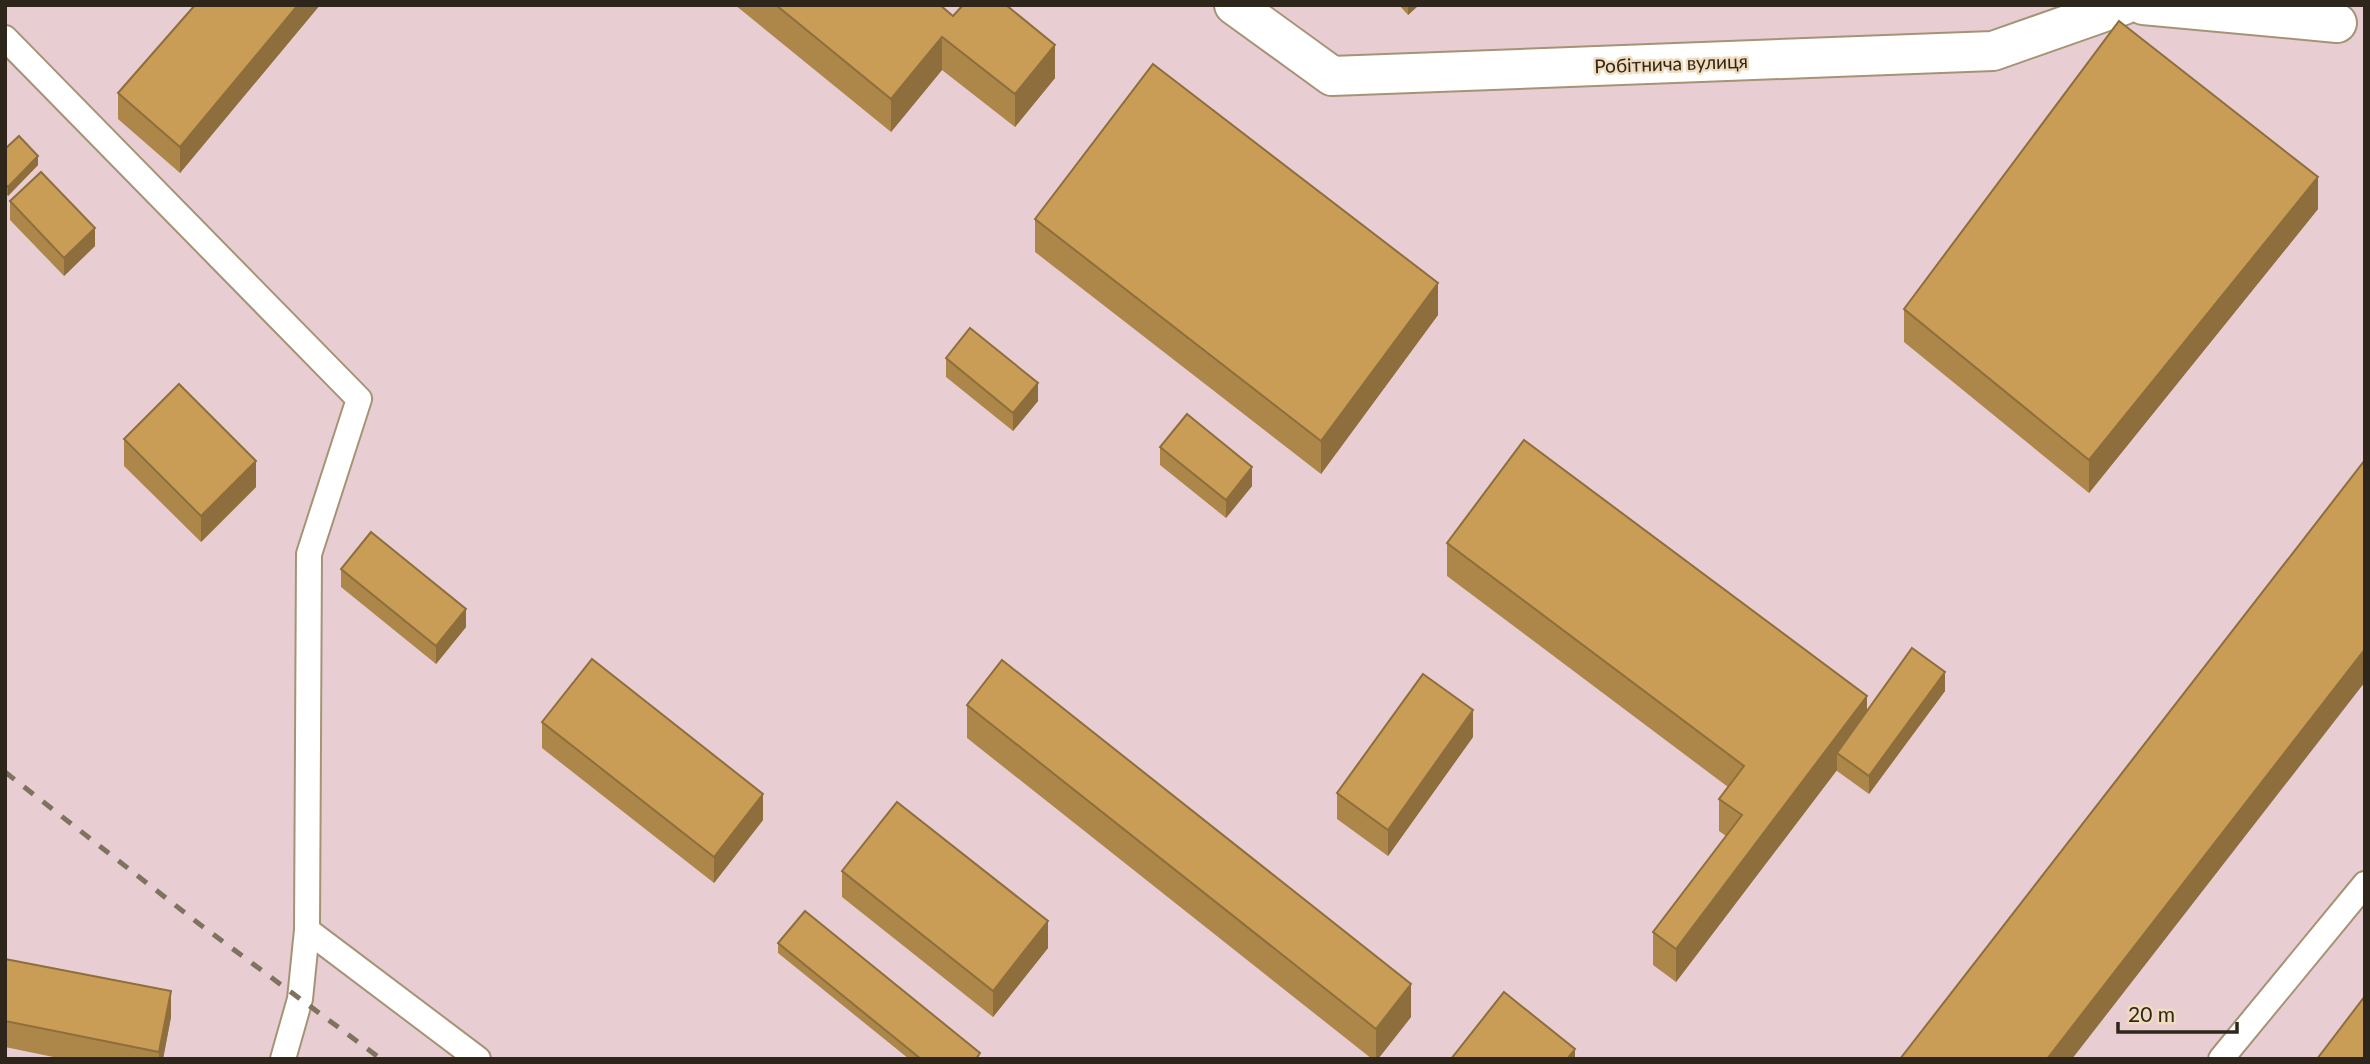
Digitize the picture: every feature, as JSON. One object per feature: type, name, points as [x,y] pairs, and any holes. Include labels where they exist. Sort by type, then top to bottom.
[{"type":"street","name":"Робітнича вулиця","points":[[1234,5],[1332,76],[1993,51],[2124,5]]},
{"type":"street","points":[[2143,5],[2231,9],[2337,23]]},
{"type":"lane","points":[[5,38],[359,399],[309,554],[307,930],[300,999],[284,1059]]},
{"type":"lane","points":[[2221,1059],[2365,884]]},
{"type":"lane","points":[[307,930],[478,1059]]},
{"type":"shaded area","points":[[5,5],[2365,5],[2365,1059],[5,1059]]},
{"type":"building","points":[[195,5],[298,5],[180,147],[118,93]]},
{"type":"building","points":[[776,5],[940,5],[953,16],[963,5],[1006,5],[1055,45],[1015,94],[942,37],[891,99]]},
{"type":"building","points":[[2119,21],[2318,177],[2089,460],[1904,309]]},
{"type":"building","points":[[1153,64],[1438,283],[1321,441],[1035,219]]},
{"type":"building","points":[[19,136],[38,156],[8,187],[5,184],[5,149]]},
{"type":"building","points":[[41,172],[95,228],[64,258],[10,201]]},
{"type":"building","points":[[970,328],[1038,383],[1013,413],[946,358]]},
{"type":"building","points":[[179,384],[256,461],[201,516],[124,439]]},
{"type":"building","points":[[1187,414],[1252,467],[1226,500],[1160,447]]},
{"type":"building","points":[[1524,440],[1867,696],[1676,949],[1653,932],[1742,815],[1719,799],[1744,766],[1447,543]]},
{"type":"building","points":[[2365,460],[2365,649],[2047,1059],[1900,1059]]},
{"type":"building","points":[[371,532],[466,609],[436,646],[341,569]]},
{"type":"building","points":[[1912,648],[1945,672],[1869,776],[1837,753]]},
{"type":"building","points":[[592,659],[763,794],[714,857],[542,722]]},
{"type":"building","points":[[1002,660],[1411,984],[1376,1029],[967,705]]},
{"type":"building","points":[[1423,674],[1473,710],[1388,830],[1337,793]]},
{"type":"building","points":[[897,802],[1048,921],[993,991],[842,871]]},
{"type":"building","points":[[805,911],[980,1053],[976,1059],[921,1059],[778,943]]},
{"type":"building","points":[[5,959],[171,991],[159,1052],[5,1021]]},
{"type":"building","points":[[1504,992],[1575,1049],[1567,1059],[1451,1059]]},
{"type":"building","points":[[2365,996],[2365,1059],[2317,1059]]},
{"type":"railway","points":[[5,772],[198,923],[381,1059]]}]
